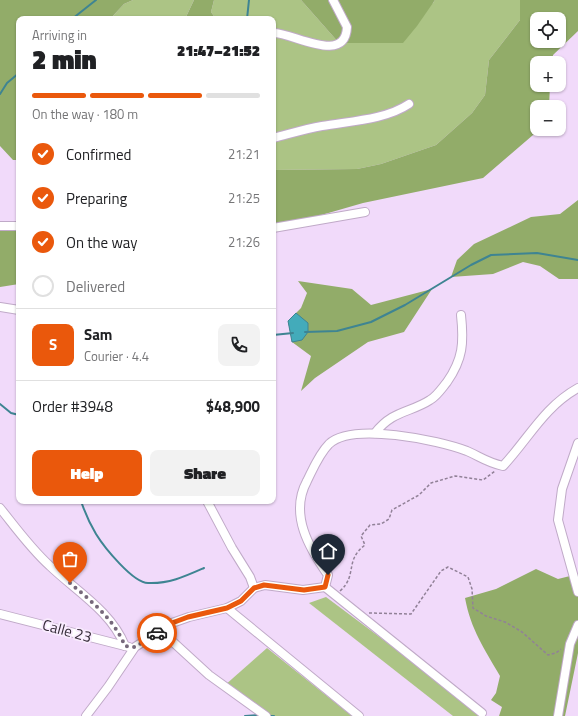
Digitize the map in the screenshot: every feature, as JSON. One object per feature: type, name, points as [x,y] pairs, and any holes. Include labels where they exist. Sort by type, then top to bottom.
[{"type":"street","points":[[276,34],[315,44],[338,44],[344,39],[347,27],[334,0]]},
{"type":"street","points":[[276,137],[320,127],[375,117],[401,109],[409,104]]},
{"type":"street","points":[[276,227],[365,212]]},
{"type":"street","points":[[0,226],[16,226]]},
{"type":"street","points":[[0,307],[16,310]]},
{"type":"street","points":[[375,433],[382,424],[401,412],[431,400],[455,371],[462,351],[461,315]]},
{"type":"street","points":[[325,587],[328,575],[312,552],[301,520],[301,500],[304,485],[322,452],[329,444],[338,438],[356,433],[375,433],[434,442],[466,451],[488,463],[503,466],[522,446],[539,421],[554,404],[578,388]]},
{"type":"street","points":[[578,444],[562,489],[558,520],[578,592]]},
{"type":"street","points":[[208,504],[250,577],[254,588]]},
{"type":"street","points":[[0,508],[36,552],[103,612],[120,635],[125,646]]},
{"type":"street","points":[[86,716],[135,647],[172,623],[188,617],[227,608],[241,601],[254,588],[264,585],[304,590],[325,587],[482,713]]},
{"type":"street","points":[[227,608],[358,716]]},
{"type":"street","name":"Calle 23","points":[[0,614],[125,646],[135,647]]},
{"type":"street","points":[[558,716],[570,644],[578,625]]},
{"type":"street","points":[[161,631],[210,675],[266,716]]},
{"type":"path","points":[[339,591],[350,580],[353,560],[358,550],[365,545],[362,536],[370,525],[381,524],[389,519],[392,510],[419,495],[431,483],[455,476],[483,480],[503,466]]},
{"type":"path","points":[[354,610],[380,614],[411,614],[441,571],[448,567],[468,577],[472,589],[473,608],[486,616],[504,622],[522,632],[548,655],[556,653],[564,644]]},
{"type":"green space","points":[[0,0],[133,0],[124,4],[113,16],[16,16],[16,160],[13,160],[0,146]]},
{"type":"green space","points":[[133,0],[194,0],[186,16],[113,16],[124,4]]},
{"type":"green space","points":[[194,0],[214,0],[211,12],[214,16],[186,16]]},
{"type":"green space","points":[[214,0],[301,0],[339,43],[433,3],[435,0],[520,0],[520,20],[489,60],[485,95],[472,113],[436,145],[381,164],[357,169],[276,170],[276,16],[214,16],[211,12]]},
{"type":"green space","points":[[301,0],[435,0],[403,43],[339,43]]},
{"type":"green space","points":[[520,0],[578,0],[578,31],[566,43],[566,12],[530,12],[530,48],[560,48],[553,56],[530,56],[530,92],[550,92],[549,100],[530,100],[530,136],[532,136],[483,178],[363,203],[276,228],[276,170],[357,169],[381,164],[436,145],[472,113],[485,95],[489,60],[520,20]]},
{"type":"green space","points":[[578,200],[578,279],[559,279],[540,266],[523,262],[493,274],[451,277],[457,260],[474,244],[531,217],[560,214]]},
{"type":"green space","points":[[0,226],[16,226],[16,284],[0,287]]},
{"type":"green space","points":[[298,281],[352,289],[371,305],[432,289],[404,332],[368,342],[315,378],[301,391],[311,356],[292,342],[288,321],[301,308],[307,293]]},
{"type":"green space","points":[[536,569],[558,579],[574,575],[578,583],[578,653],[565,716],[499,716],[502,707],[491,700],[496,693],[500,676],[474,629],[465,598],[496,589]]},
{"type":"green space","points":[[326,597],[484,715],[453,716],[309,603]]},
{"type":"green space","points":[[267,648],[352,716],[266,716],[224,686]]},
{"type":"water","points":[[296,313],[308,323],[308,332],[302,340],[292,342],[288,321]]},
{"type":"waterway","points":[[76,16],[96,0]]},
{"type":"waterway","points":[[247,16],[249,0]]},
{"type":"waterway","points":[[0,94],[7,83],[16,76]]},
{"type":"waterway","points":[[305,332],[337,331],[371,322],[405,305],[471,265],[491,255],[537,253],[578,260]]},
{"type":"waterway","points":[[276,335],[293,333]]},
{"type":"waterway","points":[[0,404],[11,413],[16,414]]},
{"type":"waterway","points":[[82,504],[96,534],[105,547],[127,571],[142,581],[148,583],[170,581],[184,577],[204,568]]},
{"type":"waterway","points":[[245,716],[259,715]]},
{"type":"waterway","points":[[267,716],[274,716]]},
{"type":"way so far","points":[[70,583],[103,612],[120,635],[125,646],[135,647],[157,633]]},
{"type":"route","points":[[157,633],[172,623],[188,617],[227,608],[241,601],[254,588],[264,585],[304,590],[325,587],[328,575]]}]
